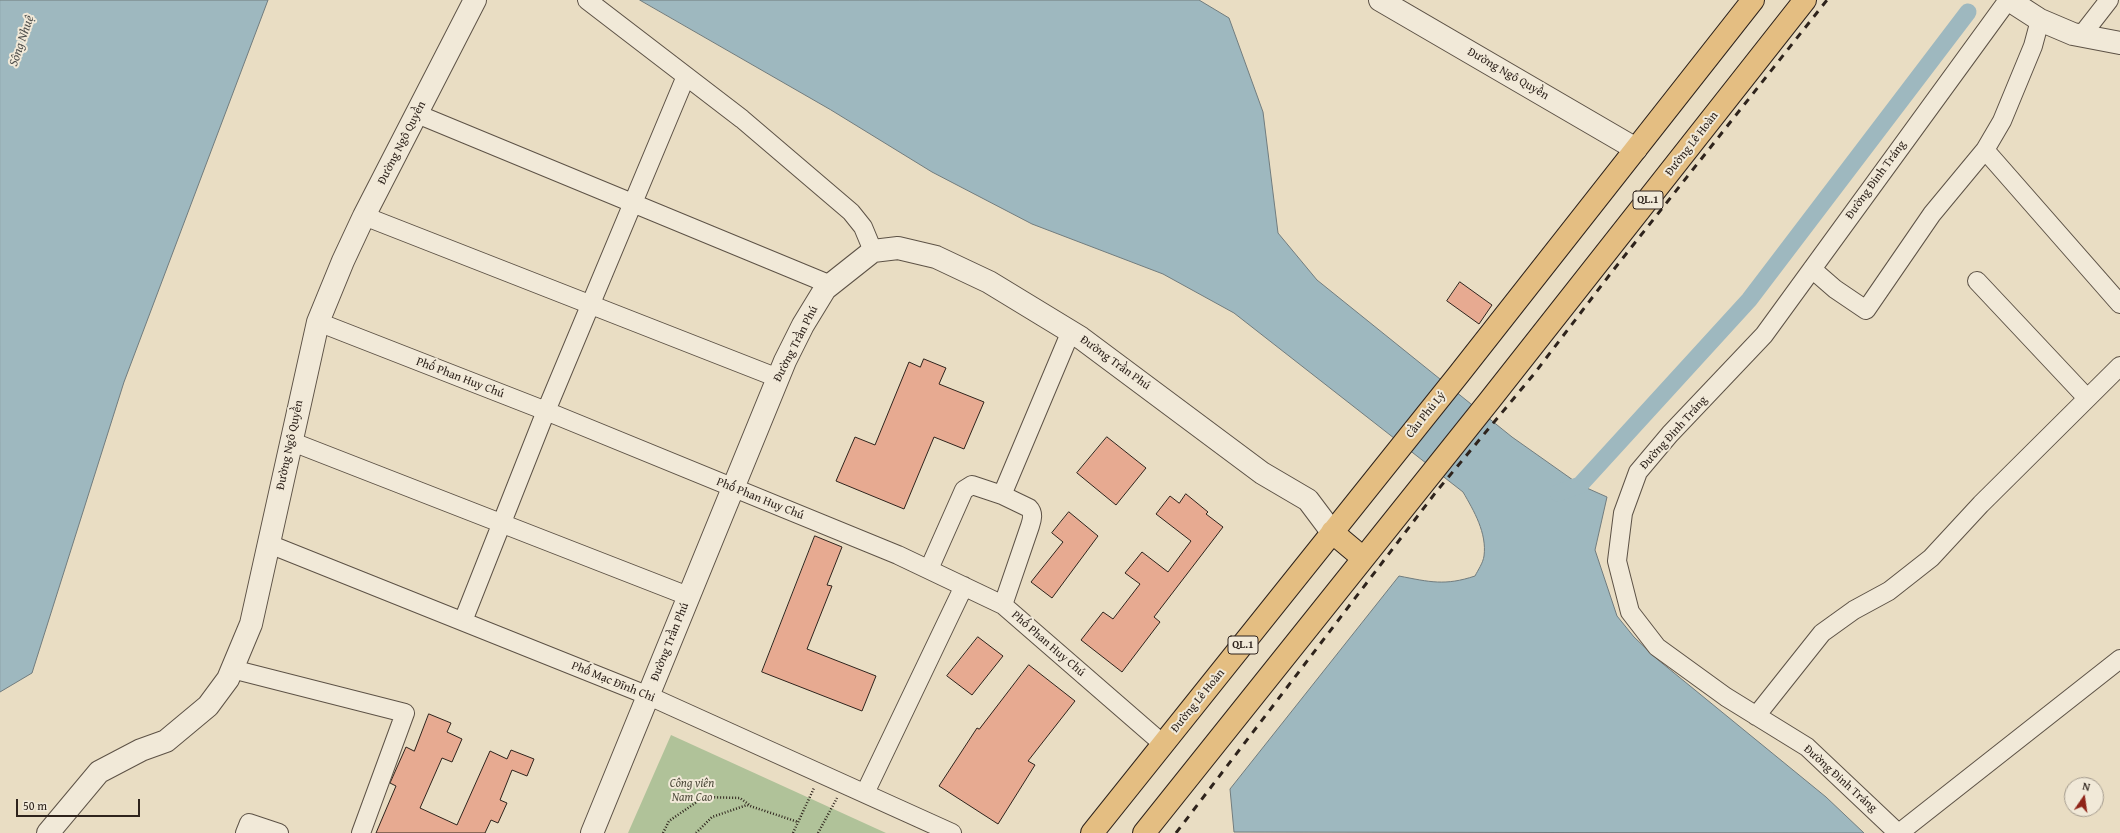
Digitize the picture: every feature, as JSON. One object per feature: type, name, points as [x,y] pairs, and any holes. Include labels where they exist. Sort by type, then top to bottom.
[{"type":"main road","name":"QL.1","points":[[1636,149],[1753,0]]},
{"type":"main road","name":"Đường Lê Hoàn","points":[[1363,558],[1490,400],[1805,0]]},
{"type":"main road","name":"Cầu Phủ Lý","points":[[1393,456],[1636,149]]},
{"type":"main road","name":"Đường Lê Hoàn","points":[[1092,833],[1393,456]]},
{"type":"main road","points":[[1332,532],[1363,558]]},
{"type":"main road","name":"QL.1","points":[[1144,833],[1363,558]]},
{"type":"street","name":"Đường Ngô Quyền","points":[[48,833],[98,772],[141,750],[166,741],[208,706],[228,678],[252,624],[290,441],[318,322],[343,261],[364,216],[474,0]]},
{"type":"street","points":[[588,0],[742,119],[851,212],[863,227],[873,251]]},
{"type":"street","name":"Đường Ngô Quyền","points":[[1380,0],[1636,149]]},
{"type":"street","points":[[2009,0],[2040,20],[2081,36],[2120,43]]},
{"type":"street","name":"Đường Đinh Tráng","points":[[1898,833],[1807,747],[1726,697],[1657,647],[1630,612],[1617,561],[1623,513],[1638,472],[1670,434],[1764,335],[2009,0]]},
{"type":"street","points":[[2081,36],[2109,0]]},
{"type":"street","points":[[1812,269],[1835,289],[1866,310],[1932,214],[1985,150],[2002,121],[2033,46],[2040,20]]},
{"type":"street","points":[[463,621],[503,524],[546,411],[686,76]]},
{"type":"street","points":[[417,114],[831,285]]},
{"type":"street","points":[[1985,150],[2120,304]]},
{"type":"street","points":[[364,216],[778,378]]},
{"type":"street","name":"Đường Trần Phú","points":[[592,833],[649,696],[732,488],[778,378],[803,325],[825,289],[873,251],[898,248],[936,257],[989,282],[1071,331],[1262,473],[1308,500],[1332,532]]},
{"type":"street","points":[[1977,281],[2086,397]]},
{"type":"street","name":"Phố Phan Huy Chú","points":[[318,322],[546,411],[929,570],[1003,605],[1163,744]]},
{"type":"street","points":[[1002,495],[1071,331]]},
{"type":"street","points":[[1756,716],[1822,633],[1854,610],[1889,591],[1931,558],[2086,397],[2120,366]]},
{"type":"street","points":[[290,441],[688,596]]},
{"type":"street","points":[[929,570],[964,490],[972,485],[1002,495],[1029,508],[1032,511],[1032,518],[1003,605]]},
{"type":"street","name":"Phố Mạc Đĩnh Chi","points":[[269,544],[649,696],[952,833]]},
{"type":"street","points":[[865,793],[964,586]]},
{"type":"street","points":[[1898,833],[2120,659]]},
{"type":"street","points":[[232,669],[405,713],[361,833]]},
{"type":"street","points":[[245,833],[249,824],[279,833]]},
{"type":"path","points":[[793,833],[821,773]]},
{"type":"path","points":[[818,833],[844,784]]},
{"type":"path","points":[[663,833],[669,821],[704,797],[740,798],[755,808]]},
{"type":"path","points":[[696,833],[712,817],[747,806],[798,822]]},
{"type":"green space","name":"Công viên Nam Cao","points":[[671,735],[886,833],[628,833]]},
{"type":"water","name":"Sông Nhuệ","points":[[0,0],[268,0],[124,382],[32,673],[0,692]]},
{"type":"water","points":[[640,0],[1199,0],[1229,18],[1263,112],[1278,233],[1317,280],[1512,437],[1580,485],[1607,497],[1595,550],[1617,616],[1634,637],[1657,659],[1826,797],[1864,833],[1234,832],[1230,789],[1399,576],[1420,580],[1446,582],[1475,576],[1482,564],[1484,556],[1484,539],[1479,522],[1463,492],[1234,313],[1163,274],[1032,224],[932,172],[831,110]]},
{"type":"building","points":[[1460,282],[1492,305],[1479,324],[1447,301]]},
{"type":"building","points":[[924,359],[946,368],[939,384],[984,402],[964,449],[934,437],[904,509],[836,481],[855,437],[875,445],[909,362],[920,367]]},
{"type":"building","points":[[1107,437],[1146,468],[1116,505],[1077,473]]},
{"type":"building","points":[[1186,494],[1208,512],[1206,514],[1223,527],[1154,617],[1160,622],[1122,672],[1081,640],[1103,612],[1113,619],[1140,584],[1125,573],[1142,552],[1168,572],[1191,541],[1156,514],[1170,496],[1179,503]]},
{"type":"building","points":[[1069,512],[1098,536],[1052,598],[1031,582],[1063,542],[1052,533]]},
{"type":"building","points":[[815,536],[842,547],[827,585],[832,586],[807,649],[876,676],[862,711],[762,672]]},
{"type":"building","points":[[978,637],[1003,656],[972,695],[947,676]]},
{"type":"building","points":[[1029,665],[1075,701],[1028,761],[1035,765],[998,824],[939,786],[977,728],[979,729]]},
{"type":"building","points":[[429,714],[451,723],[447,732],[462,739],[452,762],[442,758],[420,808],[457,825],[490,751],[507,759],[511,750],[534,759],[527,776],[512,770],[500,800],[507,803],[498,823],[491,820],[485,833],[376,833],[396,786],[390,783],[406,747],[414,751]]},
{"type":"waterway","points":[[1558,493],[1580,485],[1749,300],[1968,12]]},
{"type":"railway","points":[[1176,833],[1436,492],[1534,374],[1611,273],[1827,0]]}]
